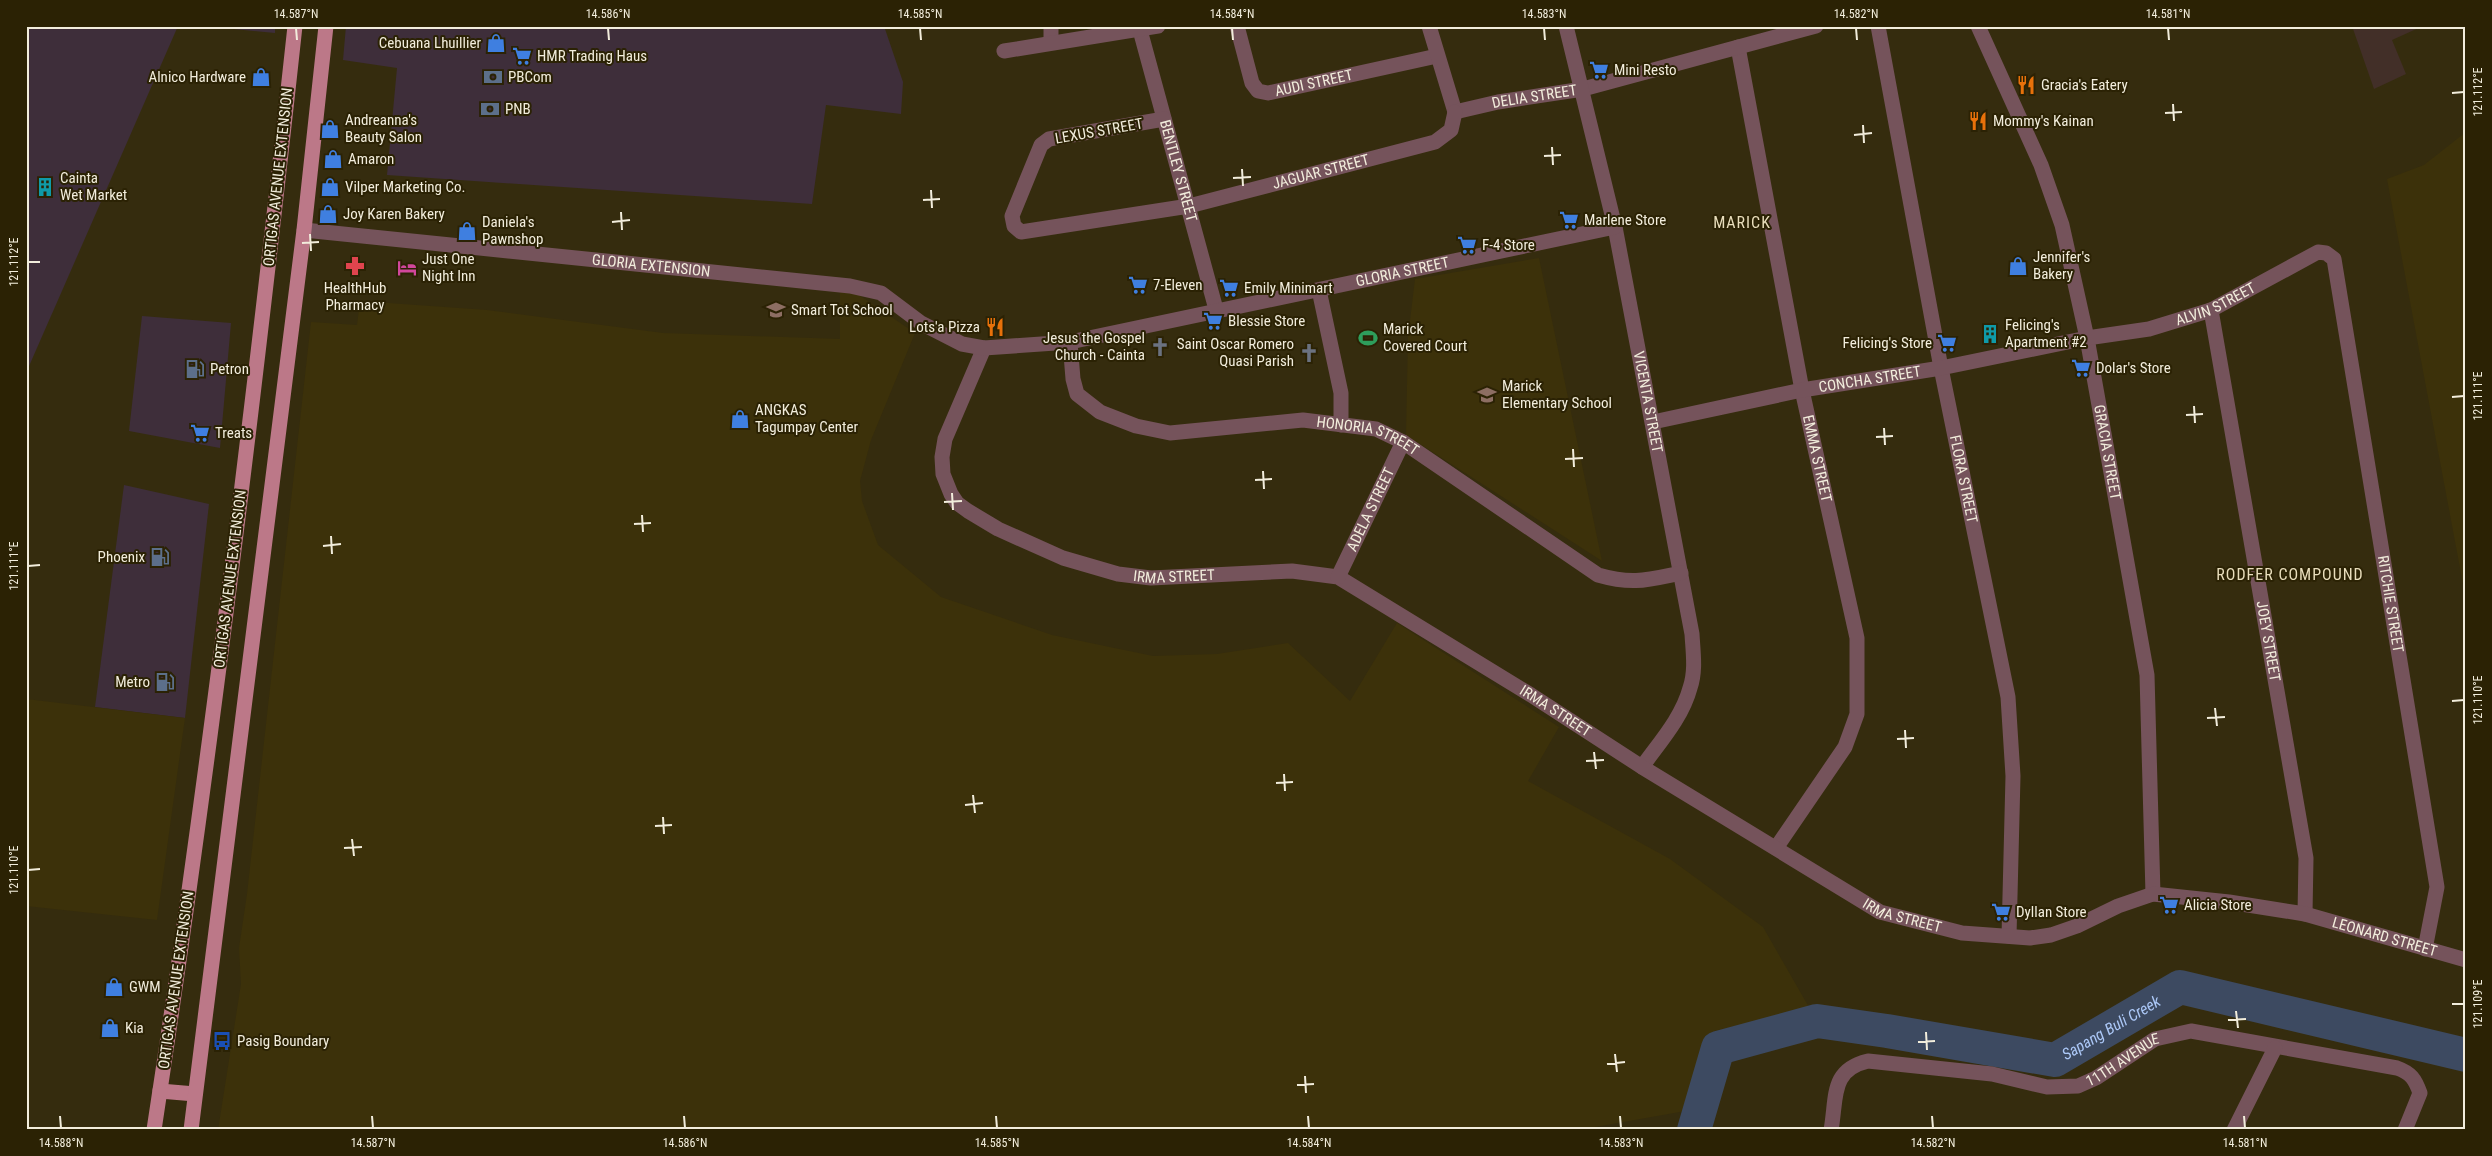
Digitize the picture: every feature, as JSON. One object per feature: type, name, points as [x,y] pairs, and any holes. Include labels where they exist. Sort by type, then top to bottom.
[{"type":"main road","name":"ORTIGAS AVENUE EXTENSION","points":[[154,1130],[220,652],[271,247],[295,26]]},
{"type":"main road","name":"ORTIGAS AVENUE EXTENSION","points":[[191,1130],[304,230],[326,26]]},
{"type":"main road","points":[[160,1091],[195,1094]]},
{"type":"street","points":[[1051,26],[1052,42]]},
{"type":"street","points":[[1004,51],[1158,26]]},
{"type":"street","name":"AUDI STREET","points":[[1237,26],[1252,83],[1258,91],[1268,93],[1437,56]]},
{"type":"street","points":[[1429,26],[1455,112]]},
{"type":"street","name":"VICENTA STREET","points":[[1566,26],[1583,89],[1615,227],[1692,634],[1694,664],[1691,687],[1682,710],[1642,767]]},
{"type":"street","name":"DELIA STREET","points":[[1455,112],[1498,102],[1583,89],[1816,26]]},
{"type":"street","name":"FLORA STREET","points":[[1878,26],[1941,368],[2008,697],[2013,776],[2009,936]]},
{"type":"street","name":"GRACIA STREET","points":[[1978,26],[2041,165],[2059,217],[2087,338],[2147,675],[2153,894]]},
{"type":"street","name":"BENTLEY STREET","points":[[1140,30],[1217,313]]},
{"type":"street","name":"EMMA STREET","points":[[1738,47],[1802,390],[1856,638],[1857,714],[1845,747],[1776,848]]},
{"type":"street","name":"JAGUAR STREET","points":[[1021,232],[1189,206],[1435,142],[1451,130],[1455,112]]},
{"type":"street","name":"LEXUS STREET","points":[[1021,232],[1014,226],[1012,216],[1041,145],[1050,139],[1164,119]]},
{"type":"street","name":"GLORIA STREET","points":[[984,348],[1070,342],[1217,313],[1615,227]]},
{"type":"street","name":"GLORIA EXTENSION","points":[[304,230],[850,286],[880,293],[921,323],[962,344],[984,348]]},
{"type":"street","name":"ALVIN STREET","points":[[2087,338],[2149,329],[2211,310],[2318,252],[2326,253],[2334,259]]},
{"type":"street","name":"RITCHIE STREET","points":[[2334,259],[2437,887],[2425,949]]},
{"type":"street","points":[[1319,290],[1341,393],[1341,425]]},
{"type":"street","name":"JOEY STREET","points":[[2211,310],[2306,858],[2305,914]]},
{"type":"street","name":"CONCHA STREET","points":[[1653,422],[1802,390],[1941,368],[2087,338]]},
{"type":"street","name":"HONORIA STREET","points":[[1070,342],[1072,379],[1077,394],[1100,412],[1136,426],[1170,433],[1302,420],[1376,428],[1403,442],[1598,575],[1620,581],[1636,582],[1681,574]]},
{"type":"street","name":"IRMA STREET","points":[[984,348],[945,439],[942,457],[943,474],[951,494],[957,503],[968,512],[998,529],[1063,558],[1118,574],[1151,578],[1292,572],[1338,577],[1531,695],[1642,767],[1776,848],[1843,892],[1880,912],[1962,933],[2030,938],[2051,935],[2077,926],[2118,906],[2153,894],[2229,902],[2305,914]]},
{"type":"street","name":"ADELA STREET","points":[[1338,577],[1403,442]]},
{"type":"street","name":"LEONARD STREET","points":[[2305,914],[2466,960]]},
{"type":"street","name":"11TH AVENUE","points":[[1831,1130],[1840,1078],[1846,1069],[1868,1061],[1992,1074],[2055,1086],[2078,1086],[2096,1078],[2155,1039],[2191,1031],[2275,1048],[2397,1068],[2409,1072],[2416,1080],[2420,1093],[2405,1130]]},
{"type":"street","points":[[2234,1130],[2275,1048]]},
{"type":"shaded area","points":[[26,26],[178,26],[26,373]]},
{"type":"shaded area","points":[[204,26],[275,26],[275,33]]},
{"type":"shaded area","points":[[346,26],[884,26],[903,82],[901,114],[826,105],[812,204],[387,175],[397,68],[343,60]]},
{"type":"shaded area","points":[[2352,26],[2423,26],[2392,40],[2406,74],[2374,89]]},
{"type":"shaded area","points":[[2466,132],[2466,600],[2387,179],[2424,165]]},
{"type":"shaded area","name":"Marick Elementary School","points":[[1539,258],[1602,561],[1406,435],[1408,337],[1415,279]]},
{"type":"shaded area","points":[[840,288],[853,291],[915,333],[871,440],[860,481],[862,501],[878,545],[941,597],[1052,635],[1153,656],[1217,654],[1288,643],[1350,701],[1397,623],[1559,727],[1528,781],[1670,859],[1763,927],[1810,1009],[1714,1031],[1691,1110],[1595,1127],[1593,1130],[218,1130],[241,984],[239,948],[247,894],[311,322],[357,325],[360,301],[487,310],[663,333],[840,339]]},
{"type":"shaded area","points":[[142,316],[231,323],[220,448],[129,431]]},
{"type":"shaded area","points":[[124,485],[209,504],[185,718],[95,707]]},
{"type":"shaded area","points":[[26,699],[185,718],[157,920],[26,906]]},
{"type":"waterway","name":"Sapang Buli Creek","points":[[1694,1130],[1718,1048],[1817,1021],[2055,1060],[2180,987],[2466,1055]]},
{"type":"place","name":"Cebuana Lhuillier","points":[[496,43]]},
{"type":"place","name":"HMR Trading Haus","points":[[522,56]]},
{"type":"place","name":"Mini Resto","points":[[1599,70]]},
{"type":"place","name":"Alnico Hardware","points":[[261,77]]},
{"type":"place","name":"PBCom","points":[[493,77]]},
{"type":"place","name":"Gracia's Eatery","points":[[2026,85]]},
{"type":"place","name":"PNB","points":[[490,109]]},
{"type":"place","name":"Mommy's Kainan","points":[[1978,121]]},
{"type":"place","name":"Andreanna's Beauty Salon","points":[[330,129]]},
{"type":"place","name":"Amaron","points":[[333,159]]},
{"type":"place","name":"Cainta Wet Market","points":[[45,187]]},
{"type":"place","name":"Vilper Marketing Co.","points":[[330,187]]},
{"type":"place","name":"Joy Karen Bakery","points":[[328,214]]},
{"type":"place","name":"Marlene Store","points":[[1569,220]]},
{"type":"place","name":"Daniela's Pawnshop","points":[[467,231]]},
{"type":"place","name":"F-4 Store","points":[[1467,245]]},
{"type":"place","name":"HealthHub Pharmacy","points":[[355,266]]},
{"type":"place","name":"Jennifer's Bakery","points":[[2018,266]]},
{"type":"place","name":"Just One Night Inn","points":[[407,268]]},
{"type":"place","name":"7-Eleven","points":[[1138,285]]},
{"type":"place","name":"Emily Minimart","points":[[1229,288]]},
{"type":"place","name":"Smart Tot School","points":[[776,310]]},
{"type":"place","name":"Blessie Store","points":[[1213,321]]},
{"type":"place","name":"Lots'a Pizza","points":[[995,327]]},
{"type":"place","name":"Felicing's Apartment #2","points":[[1990,334]]},
{"type":"place","name":"Marick Covered Court","points":[[1368,338]]},
{"type":"place","name":"Felicing's Store","points":[[1947,343]]},
{"type":"place","name":"Jesus the Gospel Church - Cainta","points":[[1160,347]]},
{"type":"place","name":"Saint Oscar Romero Quasi Parish","points":[[1309,353]]},
{"type":"place","name":"Dolar's Store","points":[[2081,368]]},
{"type":"place","name":"Petron","points":[[195,369]]},
{"type":"place","name":"Marick Elementary School","points":[[1487,395]]},
{"type":"place","name":"ANGKAS Tagumpay Center","points":[[740,419]]},
{"type":"place","name":"Treats","points":[[200,433]]},
{"type":"place","name":"Phoenix","points":[[160,557]]},
{"type":"place","name":"Metro","points":[[165,682]]},
{"type":"place","name":"Alicia Store","points":[[2169,905]]},
{"type":"place","name":"Dyllan Store","points":[[2001,912]]},
{"type":"place","name":"GWM","points":[[114,987]]},
{"type":"place","name":"Kia","points":[[110,1028]]},
{"type":"place","name":"Pasig Boundary","points":[[222,1041]]},
{"type":"district","name":"MARICK","points":[[1742,222]]},
{"type":"district","name":"RODFER COMPOUND","points":[[2290,574]]}]
